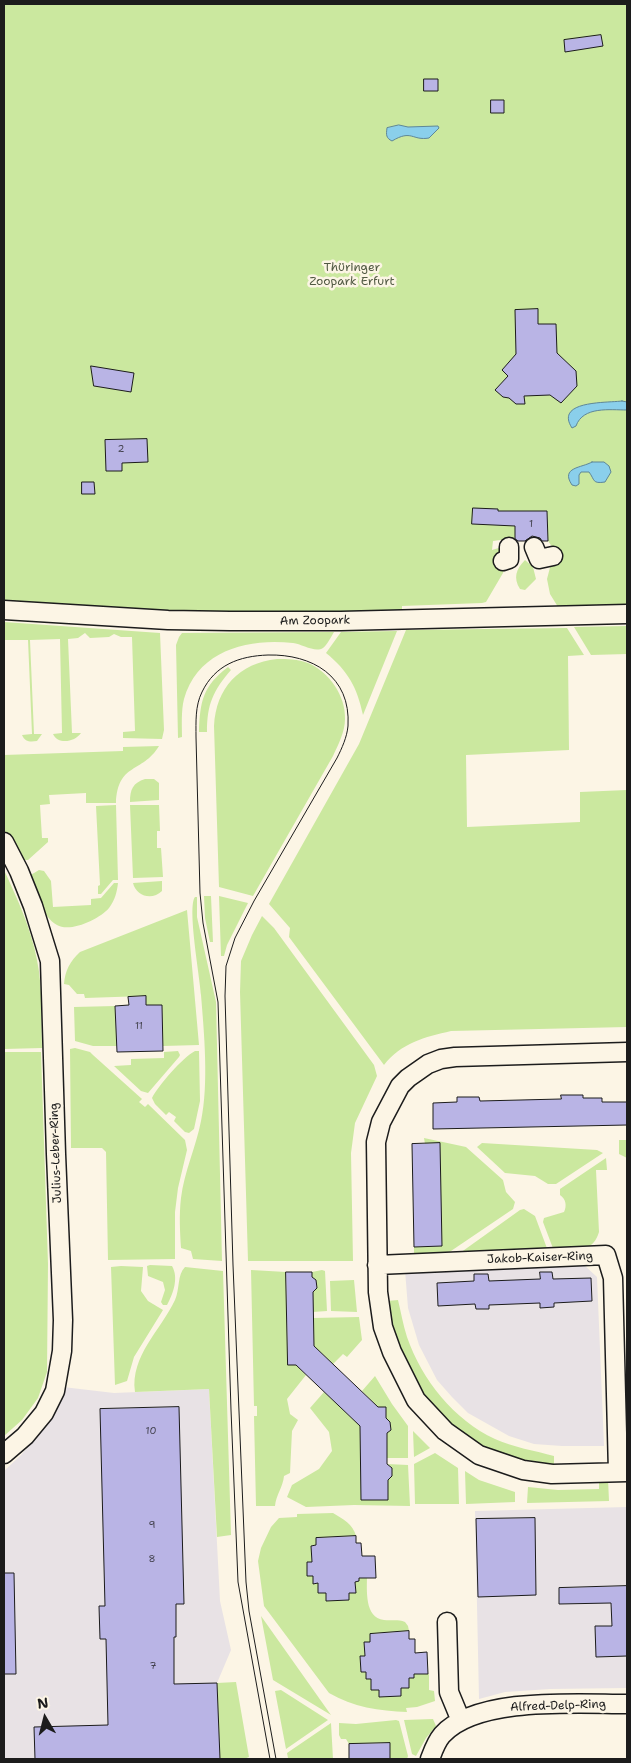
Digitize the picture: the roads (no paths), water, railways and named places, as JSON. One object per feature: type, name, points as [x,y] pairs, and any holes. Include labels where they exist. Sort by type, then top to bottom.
[{"type":"street","points":[[534,547],[539,558],[553,556]]},
{"type":"street","points":[[484,607],[540,605]]},
{"type":"street","name":"Am Zoopark","points":[[4,610],[168,620],[230,621],[341,621],[627,614]]},
{"type":"street","name":"Julius-Leber-Ring","points":[[4,842],[19,871],[33,906],[50,961],[63,1320],[62,1351],[55,1391],[44,1413],[24,1436],[4,1454]]},
{"type":"street","name":"Jakob-Kaiser-Ring","points":[[377,1265],[606,1255],[613,1278],[623,1472],[552,1474],[523,1470],[479,1455],[445,1431],[416,1400],[392,1352],[383,1327],[377,1265],[376,1142],[381,1122],[400,1086],[428,1064],[441,1059],[627,1052]]},
{"type":"street","points":[[447,1622],[449,1692],[461,1721]]},
{"type":"street","name":"Alfred-Delp-Ring","points":[[430,1759],[436,1743],[442,1735],[461,1721],[497,1708],[538,1704],[627,1704]]},
{"type":"water","points":[[399,125],[408,127],[438,126],[439,128],[429,138],[404,136],[392,141],[387,136],[387,128]]},
{"type":"water","points":[[627,402],[627,410],[591,412],[585,415],[572,428],[568,419],[570,412],[585,405]]},
{"type":"water","points":[[592,462],[604,462],[609,466],[611,472],[605,482],[596,482],[589,472],[581,472],[579,484],[576,486],[572,485],[569,479],[570,471]]},
{"type":"tram line","points":[[270,1759],[238,1582],[218,1002],[203,923],[200,893],[196,726],[200,697],[207,683],[214,675],[238,660],[268,655],[299,659],[326,671],[336,681],[343,694],[347,709],[348,726],[337,758],[254,901],[235,938],[226,966],[225,996],[233,1265],[246,1582],[249,1611],[276,1759]]},
{"type":"park label","name":"Thüringer Zoopark Erfurt","points":[[352,275]]}]
